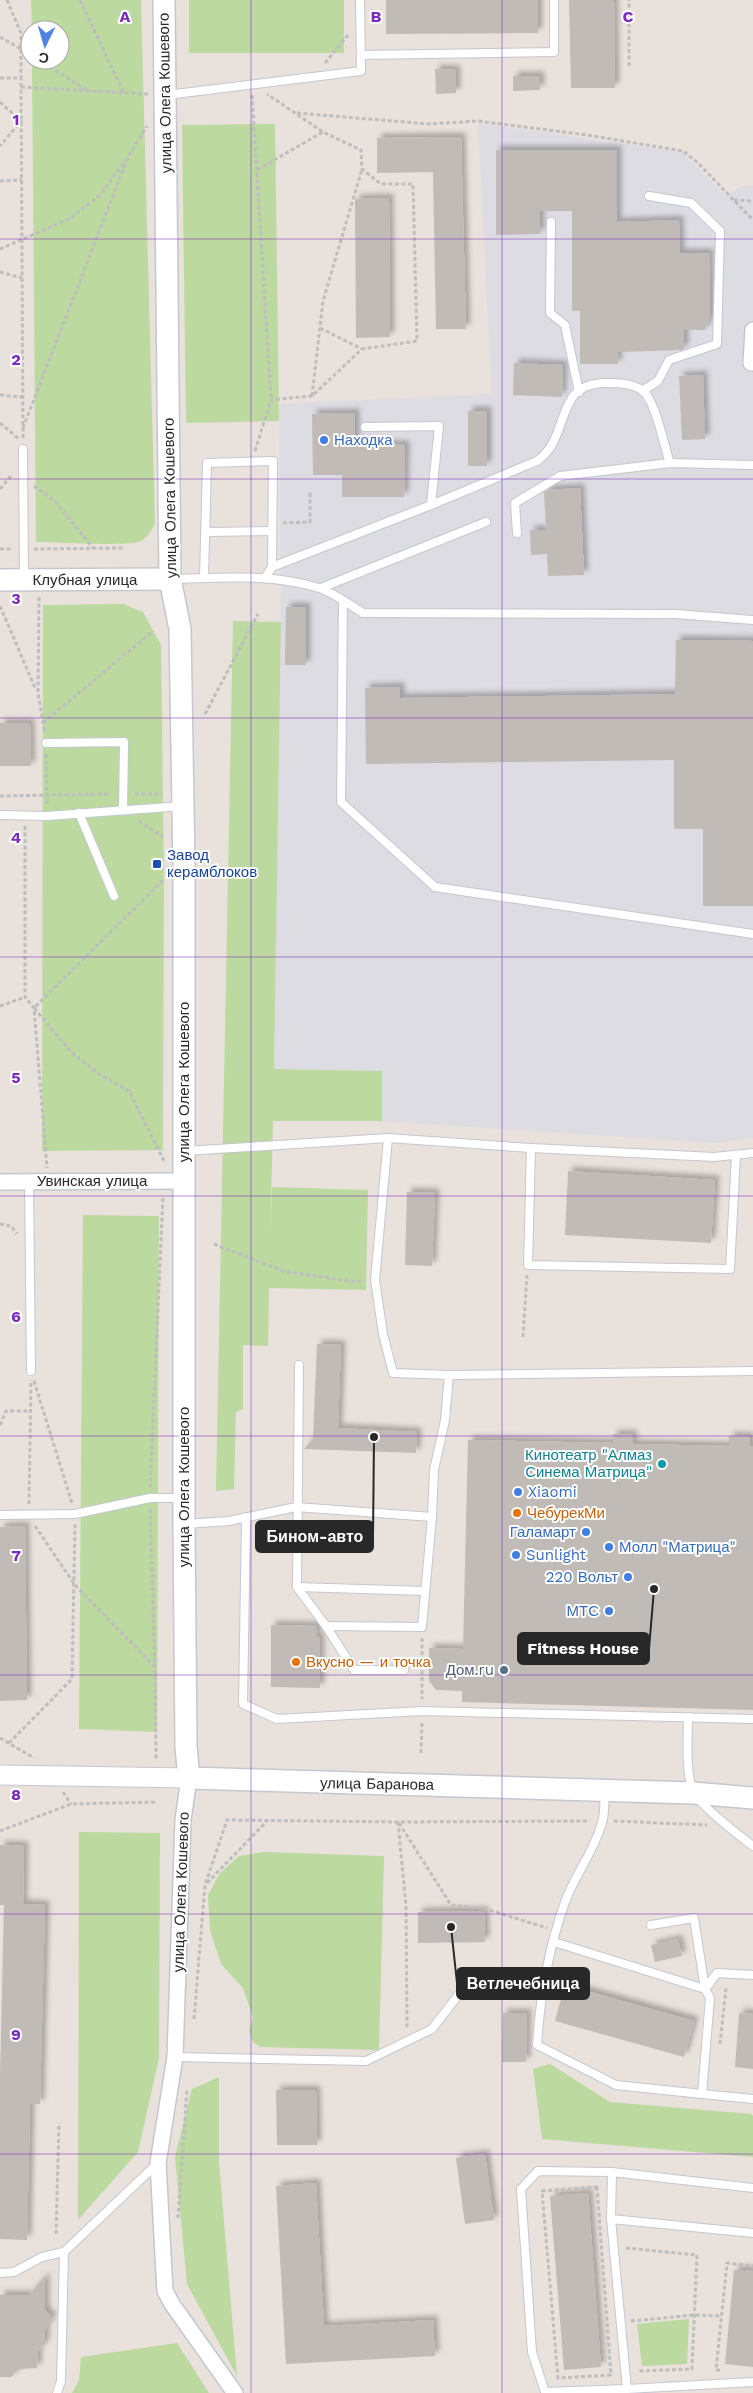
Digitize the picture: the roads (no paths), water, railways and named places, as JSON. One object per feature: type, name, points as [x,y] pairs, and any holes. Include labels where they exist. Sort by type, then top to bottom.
[{"type":"main road","name":"улица Олега Кошевого","points":[[164,0],[170,579],[180,629],[184,866],[174,1182],[185,1498],[186,1747],[189,1778]]},
{"type":"main road","name":"Клубная улица","points":[[0,580],[27,588],[170,579]]},
{"type":"main road","name":"улица Баранова","points":[[189,1778],[693,1793],[753,1798]]},
{"type":"street","points":[[753,332],[751,363],[753,363]]},
{"type":"street","name":"Увинская улица","points":[[0,1182],[174,1182]]},
{"type":"street","name":"улица Баранова","points":[[0,1775],[189,1778]]},
{"type":"street","name":"улица Олега Кошевого","points":[[189,1778],[182,1820],[175,2057],[158,2163],[166,2291],[172,2304],[234,2393]]},
{"type":"lane","points":[[165,95],[362,71],[360,0]]},
{"type":"lane","points":[[361,55],[554,52],[554,0]]},
{"type":"lane","points":[[642,391],[658,381],[670,360],[717,344],[720,231],[691,204],[649,196]]},
{"type":"lane","points":[[551,222],[550,313],[565,326],[579,392]]},
{"type":"lane","points":[[264,578],[272,567],[537,461],[548,453],[572,397],[585,386],[599,382],[622,383],[642,391],[651,404],[670,463]]},
{"type":"lane","points":[[365,427],[439,426],[431,505]]},
{"type":"lane","points":[[23,449],[24,549],[27,588]]},
{"type":"lane","points":[[204,578],[207,463],[273,461],[272,567]]},
{"type":"lane","points":[[517,533],[515,503],[560,476],[670,463],[753,465]]},
{"type":"lane","points":[[321,588],[486,522]]},
{"type":"lane","points":[[205,532],[272,528]]},
{"type":"lane","points":[[170,579],[264,578],[321,588],[363,613],[676,614],[753,620]]},
{"type":"lane","points":[[344,601],[341,802],[436,887],[753,934]]},
{"type":"lane","points":[[46,743],[124,742],[123,810]]},
{"type":"lane","points":[[0,815],[46,816],[182,806]]},
{"type":"lane","points":[[79,813],[114,896]]},
{"type":"lane","points":[[388,1138],[375,1280],[383,1334],[393,1373],[449,1375],[753,1371]]},
{"type":"lane","points":[[174,1151],[388,1138],[531,1148],[714,1157],[753,1153]]},
{"type":"lane","points":[[531,1148],[528,1265],[730,1269],[736,1155]]},
{"type":"lane","points":[[28,1181],[31,1371]]},
{"type":"lane","points":[[299,1365],[296,1507],[297,1587],[326,1626],[354,1670],[404,1670]]},
{"type":"lane","points":[[326,1626],[422,1627],[432,1517],[434,1470],[445,1420],[449,1375]]},
{"type":"lane","points":[[0,1515],[75,1514],[150,1498],[185,1498]]},
{"type":"lane","points":[[184,1524],[229,1521],[296,1507],[432,1517]]},
{"type":"lane","points":[[246,1517],[243,1704],[277,1719],[422,1711],[753,1718]]},
{"type":"lane","points":[[297,1587],[426,1591]]},
{"type":"lane","points":[[688,1717],[688,1760],[693,1793],[727,1826],[753,1846]]},
{"type":"lane","points":[[606,1790],[603,1820],[594,1844],[565,1901],[554,1942],[540,2011],[538,2045],[616,2085],[753,2099]]},
{"type":"lane","points":[[652,1925],[694,1918],[705,1989],[710,1998],[702,2094]]},
{"type":"lane","points":[[554,1942],[705,1989]]},
{"type":"lane","points":[[705,1989],[717,1973],[753,1976]]},
{"type":"lane","points":[[175,2057],[366,2061],[432,2029],[459,1994]]},
{"type":"lane","points":[[0,2273],[14,2272],[42,2257],[64,2252],[158,2163]]},
{"type":"lane","points":[[753,2188],[612,2172],[538,2171],[521,2189],[532,2352],[545,2392],[627,2389],[691,2390],[753,2382]]},
{"type":"lane","points":[[612,2172],[611,2219],[627,2389]]},
{"type":"lane","points":[[611,2219],[753,2233]]},
{"type":"lane","points":[[57,2393],[61,2381],[64,2252]]},
{"type":"place","name":"Находка","points":[[324,440]]},
{"type":"place","name":"Завод керамблоков","points":[[157,864]]},
{"type":"place","name":"Бином-авто","points":[[374,1437]]},
{"type":"place","name":"Кинотеатр \"Алмаз Синема Матрица\"","points":[[662,1464]]},
{"type":"place","name":"Xiaomi","points":[[518,1492]]},
{"type":"place","name":"ЧебурекМи","points":[[517,1513]]},
{"type":"place","name":"Галамарт","points":[[586,1532]]},
{"type":"place","name":"Молл \"Матрица\"","points":[[609,1547]]},
{"type":"place","name":"Sunlight","points":[[516,1555]]},
{"type":"place","name":"220 Вольт","points":[[628,1577]]},
{"type":"place","name":"Fitness House","points":[[654,1589]]},
{"type":"place","name":"МТС","points":[[609,1611]]},
{"type":"place","name":"Вкусно — и точка","points":[[296,1662]]},
{"type":"place","name":"Дом.ru","points":[[504,1670]]},
{"type":"place","name":"Ветлечебница","points":[[451,1927]]}]
